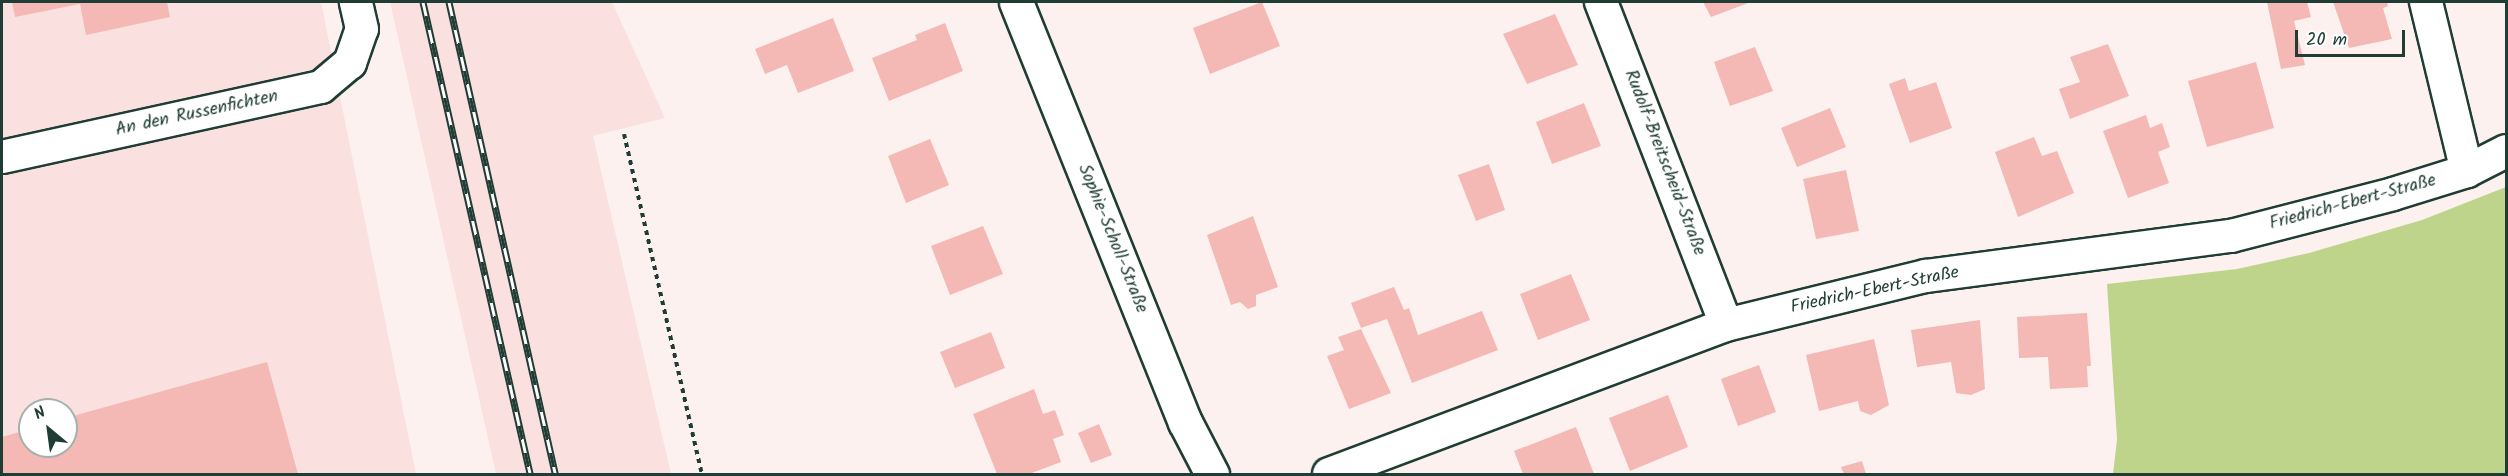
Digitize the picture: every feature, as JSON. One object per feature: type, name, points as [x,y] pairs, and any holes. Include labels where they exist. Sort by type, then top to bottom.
[{"type":"street","name":"Sophie-Scholl-Straße","points":[[1016,2],[1185,422],[1212,474]]},
{"type":"street","name":"Rudolf-Breitscheid-Straße","points":[[1601,2],[1726,325]]},
{"type":"street","points":[[2426,2],[2468,171]]},
{"type":"street","name":"An den Russenfichten","points":[[2,157],[321,87],[350,63],[359,15]]},
{"type":"street","name":"Friedrich-Ebert-Straße","points":[[1329,474],[1726,325],[1926,276],[2231,236],[2468,171],[2506,151]]},
{"type":"path","points":[[624,134],[702,474]]},
{"type":"shaded area","points":[[2,2],[321,2],[416,474],[2,474]]},
{"type":"shaded area","points":[[390,2],[612,2],[665,118],[593,136],[671,474],[496,474]]},
{"type":"green space","points":[[2506,187],[2506,474],[2113,474],[2117,439],[2107,284],[2237,269],[2309,253],[2422,220]]},
{"type":"building","points":[[12,2],[167,2],[170,17],[86,35],[80,4],[15,17]]},
{"type":"building","points":[[1262,2],[1280,46],[1210,74],[1193,28]]},
{"type":"building","points":[[1703,2],[1751,2],[1711,17]]},
{"type":"building","points":[[2267,2],[2307,2],[2311,17],[2294,21],[2305,65],[2281,69]]},
{"type":"building","points":[[2333,2],[2387,2],[2388,6],[2383,8],[2392,39],[2349,48]]},
{"type":"building","points":[[1555,14],[1578,65],[1527,84],[1503,34]]},
{"type":"building","points":[[833,18],[854,71],[798,93],[787,65],[765,74],[755,49]]},
{"type":"building","points":[[945,23],[963,71],[889,101],[872,58],[917,40],[915,35]]},
{"type":"building","points":[[2108,44],[2129,96],[2070,119],[2059,89],[2080,82],[2070,57]]},
{"type":"building","points":[[1755,47],[1773,91],[1730,106],[1714,62]]},
{"type":"building","points":[[2256,62],[2274,128],[2207,147],[2188,81]]},
{"type":"building","points":[[1905,78],[1909,91],[1936,82],[1952,128],[1910,143],[1889,84]]},
{"type":"building","points":[[1584,103],[1601,146],[1552,164],[1536,122]]},
{"type":"building","points":[[1830,108],[1846,147],[1797,167],[1781,128]]},
{"type":"building","points":[[2146,115],[2150,128],[2162,123],[2170,147],[2158,152],[2169,183],[2128,198],[2103,131]]},
{"type":"building","points":[[2034,137],[2042,156],[2057,151],[2074,193],[2018,217],[1995,152]]},
{"type":"building","points":[[930,139],[949,185],[906,203],[888,156]]},
{"type":"building","points":[[1489,164],[1505,210],[1476,221],[1458,175]]},
{"type":"building","points":[[1846,170],[1859,231],[1816,239],[1803,179]]},
{"type":"building","points":[[1253,216],[1278,287],[1256,295],[1256,306],[1248,309],[1240,302],[1231,305],[1207,235]]},
{"type":"building","points":[[983,226],[1003,274],[950,295],[931,246]]},
{"type":"building","points":[[1571,274],[1590,320],[1538,340],[1520,294]]},
{"type":"building","points":[[1394,287],[1404,310],[1409,308],[1418,335],[1482,311],[1498,350],[1412,383],[1387,319],[1361,328],[1351,303]]},
{"type":"building","points":[[2087,313],[2091,366],[2087,366],[2088,387],[2050,389],[2048,357],[2019,358],[2017,317]]},
{"type":"building","points":[[1980,320],[1985,389],[1971,395],[1956,393],[1951,362],[1917,367],[1911,330]]},
{"type":"building","points":[[1361,329],[1391,393],[1349,409],[1327,356],[1344,350],[1338,337]]},
{"type":"building","points":[[991,332],[1005,368],[955,388],[940,352]]},
{"type":"building","points":[[1874,339],[1889,405],[1871,415],[1860,411],[1858,401],[1819,411],[1806,355]]},
{"type":"building","points":[[267,362],[298,474],[2,474],[2,437],[18,432],[18,458],[78,458],[78,415]]},
{"type":"building","points":[[1759,365],[1776,412],[1738,426],[1721,379]]},
{"type":"building","points":[[1034,389],[1043,414],[1055,410],[1064,435],[1053,439],[1061,462],[1029,474],[997,474],[973,414]]},
{"type":"building","points":[[1668,395],[1688,447],[1630,471],[1609,418]]},
{"type":"building","points":[[1099,424],[1112,455],[1091,463],[1078,433]]},
{"type":"building","points":[[1576,427],[1594,474],[1523,474],[1514,451]]},
{"type":"building","points":[[1862,461],[1866,474],[1844,474],[1841,467]]},
{"type":"railway","points":[[423,2],[530,474]]},
{"type":"railway","points":[[449,2],[555,474]]}]
